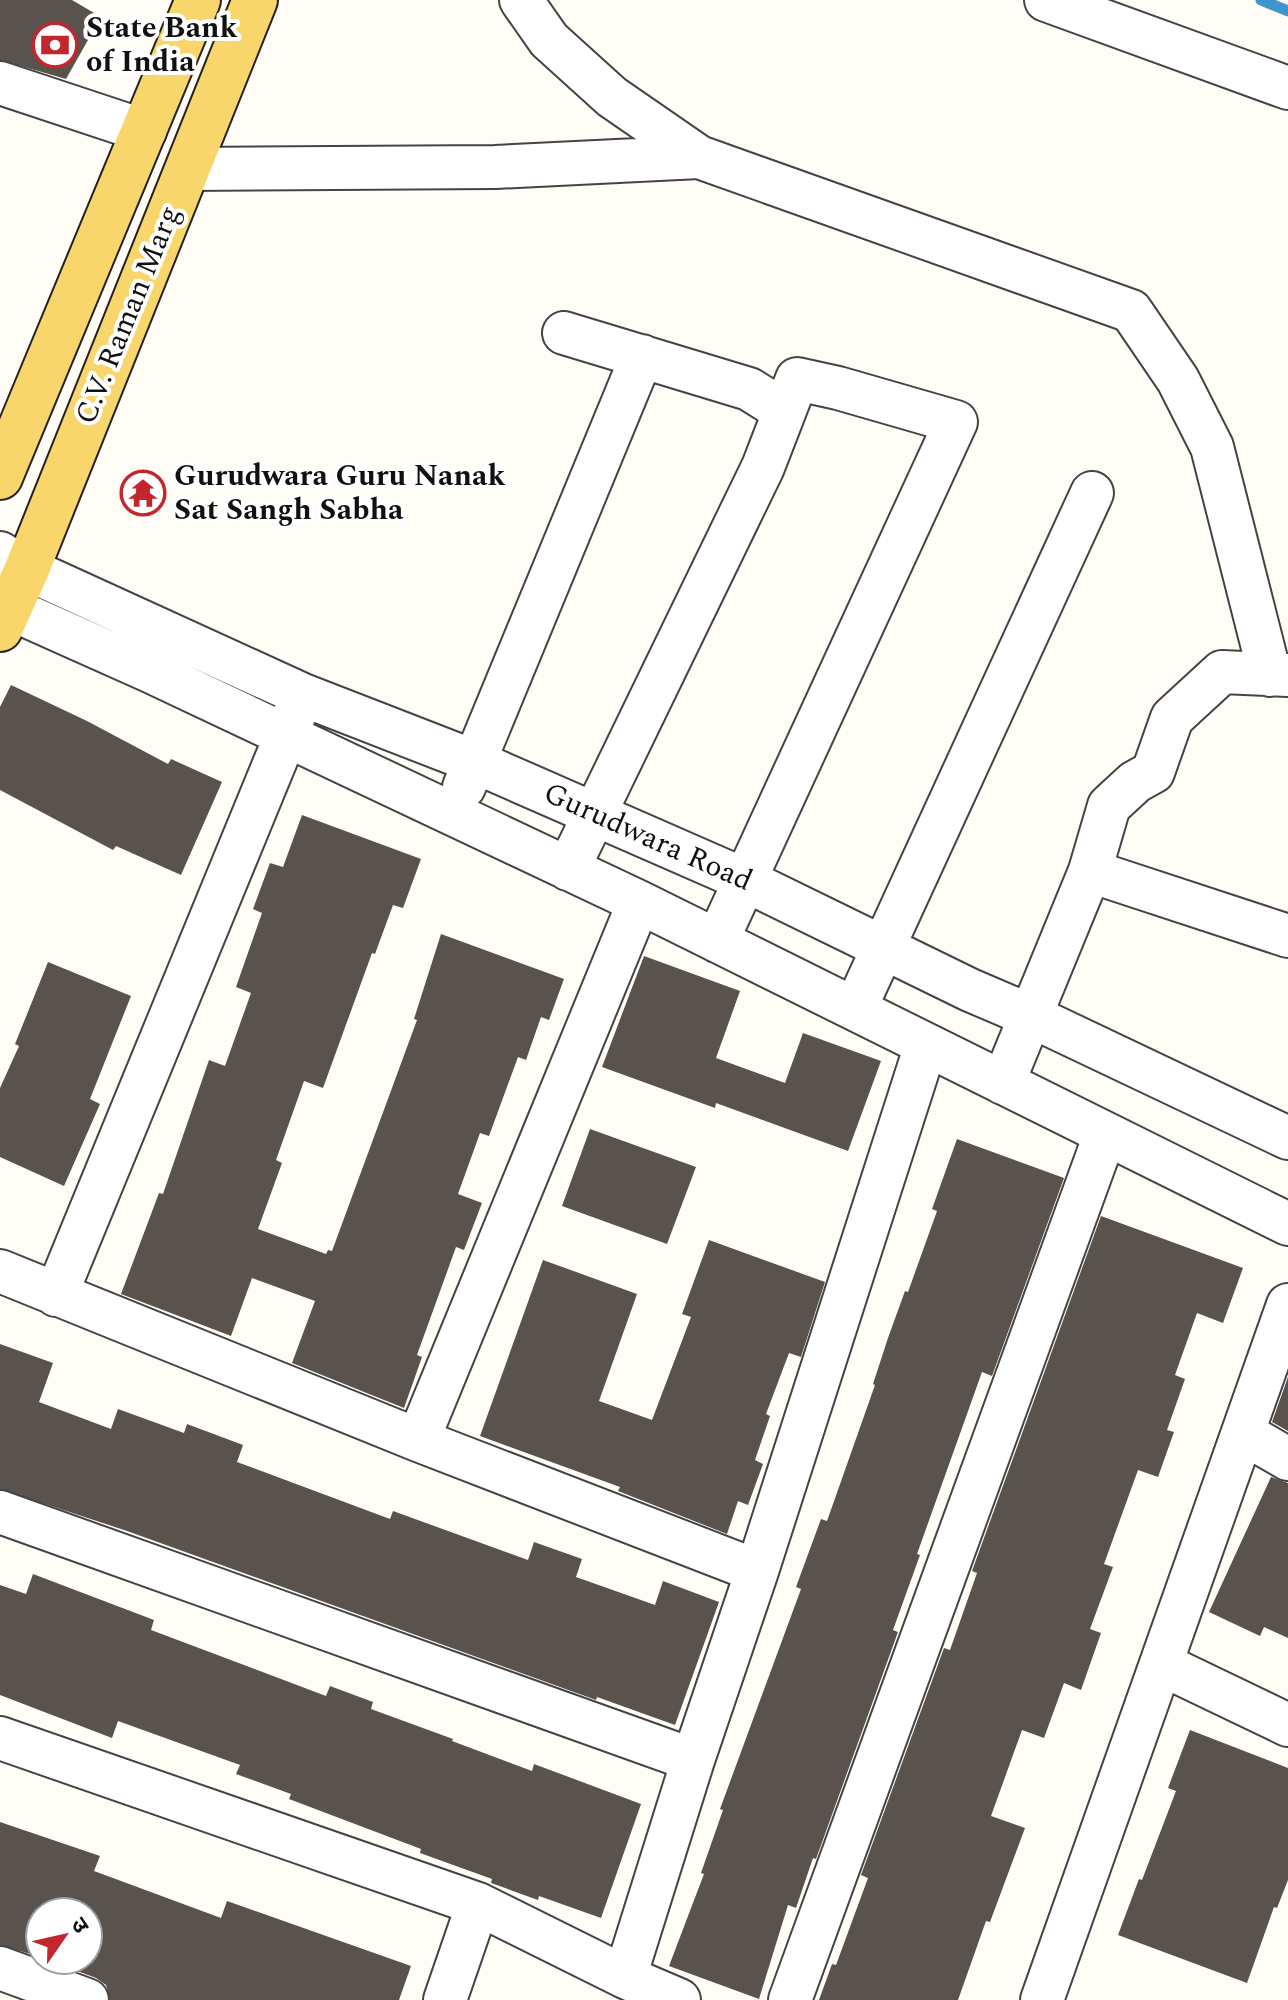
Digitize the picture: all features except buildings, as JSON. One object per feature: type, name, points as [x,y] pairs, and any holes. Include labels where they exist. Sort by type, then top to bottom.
[{"type":"main road","name":"C.V. Raman Marg","points":[[0,477],[198,0]]},
{"type":"main road","name":"C.V. Raman Marg","points":[[3,614],[14,561],[187,169],[255,0]]},
{"type":"street","points":[[521,0],[549,40],[612,97],[699,157],[1131,311],[1178,380],[1212,447],[1279,675],[1222,672],[1172,718],[1153,772],[1135,782],[1109,806],[1090,871],[1003,1083]]},
{"type":"street","points":[[1046,0],[1288,88]]},
{"type":"street","points":[[0,83],[145,131]]},
{"type":"street","points":[[187,169],[495,167],[699,157]]},
{"type":"street","points":[[564,333],[749,389],[784,411]]},
{"type":"street","points":[[454,815],[473,761],[642,356]]},
{"type":"street","points":[[568,869],[763,467],[797,379],[956,422],[717,941]]},
{"type":"street","points":[[855,1009],[1092,493]]},
{"type":"street","name":"Gurudwara Road","points":[[14,561],[303,695],[473,761],[745,880],[970,990],[1288,1138]]},
{"type":"street","points":[[3,614],[285,734],[639,902],[1288,1224]]},
{"type":"street","points":[[56,1295],[303,695]]},
{"type":"street","points":[[1090,871],[1288,936]]},
{"type":"street","points":[[418,1440],[639,902]]},
{"type":"street","points":[[625,1977],[926,1045]]},
{"type":"street","points":[[790,2000],[1105,1135]]},
{"type":"street","points":[[0,1271],[418,1440],[757,1571]]},
{"type":"street","points":[[1042,2000],[1288,1305]]},
{"type":"street","points":[[1243,1433],[1288,1459]]},
{"type":"street","points":[[0,1512],[693,1760]]},
{"type":"street","points":[[1161,1664],[1288,1725]]},
{"type":"street","points":[[0,1738],[478,1904],[625,1977],[679,2000]]},
{"type":"street","points":[[445,2000],[478,1904]]},
{"type":"street","points":[[0,1968],[87,2000]]},
{"type":"waterway","points":[[1261,0],[1288,11]]},
{"type":"place","name":"State Bank of India","points":[[55,45]]},
{"type":"place","name":"Gurudwara Guru Nanak Sat Sangh Sabha","points":[[143,493]]}]
